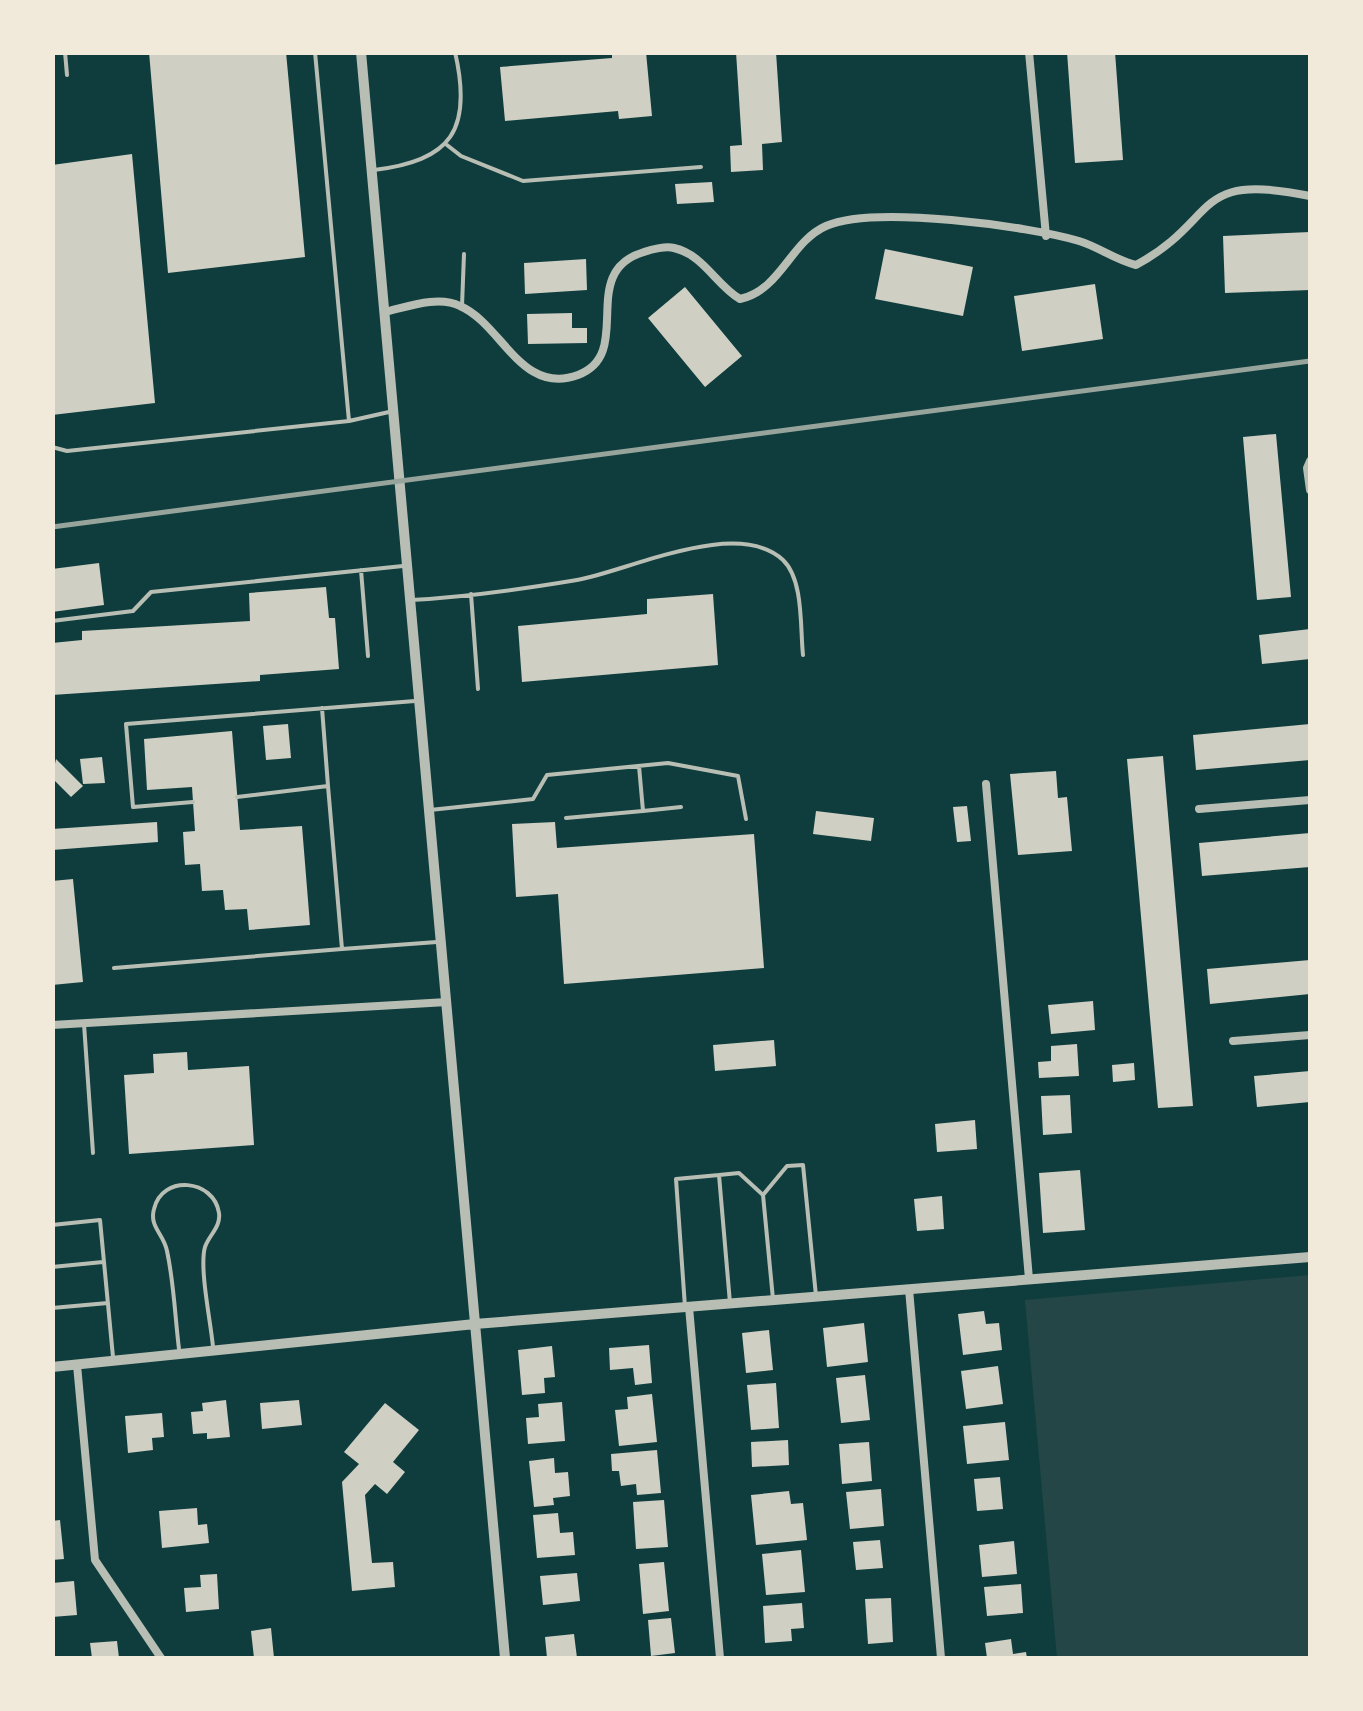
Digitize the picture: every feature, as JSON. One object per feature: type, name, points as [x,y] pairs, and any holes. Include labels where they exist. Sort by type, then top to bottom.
[{"type":"street","points":[[361,52],[505,1658]]},
{"type":"street","points":[[1029,52],[1046,236]]},
{"type":"street","points":[[385,312],[436,302],[462,306],[502,340],[520,365],[560,377],[580,374],[602,354],[607,342],[606,302],[615,271],[626,258],[648,250],[674,248],[706,265],[740,299],[756,296],[814,232],[831,224],[896,215],[1082,242],[1109,258],[1136,266],[1174,240],[1214,198],[1240,187],[1310,196]]},
{"type":"street","points":[[1310,461],[1310,490]]},
{"type":"street","points":[[986,784],[1029,1279]]},
{"type":"street","points":[[1199,808],[1310,800]]},
{"type":"street","points":[[52,1026],[448,1002]]},
{"type":"street","points":[[1233,1041],[1310,1035]]},
{"type":"street","points":[[52,1367],[475,1324],[1310,1257]]},
{"type":"street","points":[[909,1289],[941,1658]]},
{"type":"street","points":[[687,1307],[720,1658]]},
{"type":"street","points":[[77,1365],[95,1560],[161,1658]]},
{"type":"lane","points":[[65,52],[67,75]]},
{"type":"lane","points":[[315,52],[348,421]]},
{"type":"lane","points":[[372,170],[420,162],[447,145],[459,120],[461,100],[455,52]]},
{"type":"lane","points":[[447,145],[461,156],[523,181],[700,166]]},
{"type":"lane","points":[[462,306],[464,254]]},
{"type":"lane","points":[[52,447],[67,451],[348,421],[394,412]]},
{"type":"lane","points":[[411,600],[581,580],[670,552],[747,546],[774,554],[792,574],[803,656]]},
{"type":"lane","points":[[52,621],[133,611],[151,592],[408,565]]},
{"type":"lane","points":[[361,570],[368,656]]},
{"type":"lane","points":[[471,594],[478,690]]},
{"type":"lane","points":[[193,802],[133,807],[126,724],[420,700]]},
{"type":"lane","points":[[322,708],[342,949]]},
{"type":"lane","points":[[430,810],[532,799],[547,775],[668,763],[738,776],[746,820]]},
{"type":"lane","points":[[639,766],[642,812]]},
{"type":"lane","points":[[238,797],[328,786]]},
{"type":"lane","points":[[566,818],[681,807]]},
{"type":"lane","points":[[114,968],[442,941]]},
{"type":"lane","points":[[84,1024],[93,1153]]},
{"type":"lane","points":[[773,1300],[764,1194],[787,1166],[804,1165],[816,1296]]},
{"type":"lane","points":[[687,1307],[676,1179],[739,1174],[764,1194]]},
{"type":"lane","points":[[718,1175],[730,1304]]},
{"type":"lane","points":[[180,1355],[166,1246],[152,1224],[154,1206],[165,1190],[183,1184],[200,1187],[216,1200],[220,1218],[205,1248],[213,1351]]},
{"type":"lane","points":[[52,1225],[100,1220],[113,1362]]},
{"type":"lane","points":[[52,1267],[104,1262]]},
{"type":"lane","points":[[52,1308],[108,1303]]},
{"type":"shaded area","points":[[1310,1275],[1310,1658],[1057,1658],[1025,1300]]},
{"type":"building","points":[[149,52],[286,52],[305,257],[168,273]]},
{"type":"building","points":[[612,52],[646,52],[652,116],[619,119],[618,111],[505,121],[500,67],[612,58]]},
{"type":"building","points":[[736,52],[776,52],[782,142],[762,144],[763,170],[731,172],[730,146],[742,145]]},
{"type":"building","points":[[1067,52],[1115,52],[1123,160],[1075,163]]},
{"type":"building","points":[[132,154],[155,403],[52,415],[52,165]]},
{"type":"building","points":[[712,182],[714,202],[677,204],[675,184]]},
{"type":"building","points":[[1310,232],[1310,290],[1225,293],[1223,236]]},
{"type":"building","points":[[885,249],[973,267],[963,316],[875,299]]},
{"type":"building","points":[[586,259],[587,290],[525,294],[524,263]]},
{"type":"building","points":[[1095,284],[1103,339],[1022,351],[1014,296]]},
{"type":"building","points":[[685,287],[742,356],[705,387],[648,318]]},
{"type":"building","points":[[572,313],[572,328],[587,328],[587,343],[528,344],[527,314]]},
{"type":"building","points":[[1276,434],[1291,597],[1257,600],[1243,437]]},
{"type":"building","points":[[99,563],[104,605],[52,612],[52,569]]},
{"type":"building","points":[[326,587],[329,618],[335,618],[339,669],[260,675],[260,681],[52,695],[52,643],[82,640],[82,631],[250,621],[249,593]]},
{"type":"building","points":[[713,594],[718,665],[522,682],[518,626],[647,614],[647,599]]},
{"type":"building","points":[[1310,629],[1310,659],[1262,664],[1259,635]]},
{"type":"building","points":[[288,724],[291,758],[266,760],[263,726]]},
{"type":"building","points":[[1310,724],[1310,760],[1196,770],[1193,735]]},
{"type":"building","points":[[232,731],[240,830],[302,826],[310,925],[249,930],[247,909],[225,910],[223,890],[202,891],[200,864],[185,865],[183,832],[195,831],[192,787],[147,790],[144,739]]},
{"type":"building","points":[[1163,756],[1193,1106],[1158,1108],[1127,759]]},
{"type":"building","points":[[102,757],[105,783],[83,784],[80,759]]},
{"type":"building","points":[[56,759],[83,786],[71,797],[52,778]]},
{"type":"building","points":[[1056,771],[1058,798],[1067,797],[1072,851],[1018,855],[1010,774]]},
{"type":"building","points":[[967,806],[971,841],[957,842],[953,807]]},
{"type":"building","points":[[816,811],[874,818],[871,841],[813,834]]},
{"type":"building","points":[[157,822],[158,842],[52,850],[52,829]]},
{"type":"building","points":[[555,822],[557,848],[754,834],[764,968],[564,984],[558,894],[516,897],[512,824]]},
{"type":"building","points":[[1310,833],[1310,867],[1202,876],[1199,843]]},
{"type":"building","points":[[73,879],[83,982],[52,985],[52,881]]},
{"type":"building","points":[[1310,960],[1310,994],[1210,1004],[1207,969]]},
{"type":"building","points":[[1093,1001],[1095,1030],[1051,1034],[1048,1005]]},
{"type":"building","points":[[774,1040],[776,1066],[715,1071],[713,1045]]},
{"type":"building","points":[[1077,1044],[1079,1076],[1039,1078],[1038,1062],[1051,1061],[1051,1046]]},
{"type":"building","points":[[187,1052],[188,1070],[249,1066],[254,1145],[129,1154],[124,1075],[154,1073],[153,1054]]},
{"type":"building","points":[[1134,1063],[1135,1080],[1113,1082],[1112,1065]]},
{"type":"building","points":[[1310,1071],[1310,1102],[1257,1107],[1254,1076]]},
{"type":"building","points":[[1070,1095],[1072,1133],[1043,1135],[1041,1096]]},
{"type":"building","points":[[975,1120],[977,1149],[937,1152],[935,1124]]},
{"type":"building","points":[[1080,1170],[1085,1230],[1043,1233],[1039,1173]]},
{"type":"building","points":[[942,1196],[944,1229],[917,1231],[914,1199]]},
{"type":"building","points":[[984,1311],[986,1324],[999,1323],[1002,1350],[963,1355],[958,1314]]},
{"type":"building","points":[[864,1323],[868,1362],[827,1367],[823,1328]]},
{"type":"building","points":[[769,1330],[773,1370],[746,1373],[742,1333]]},
{"type":"building","points":[[649,1345],[652,1383],[635,1385],[633,1368],[610,1370],[609,1348]]},
{"type":"building","points":[[552,1346],[555,1377],[544,1378],[545,1393],[522,1395],[518,1350]]},
{"type":"building","points":[[998,1366],[1003,1404],[966,1409],[961,1371]]},
{"type":"building","points":[[865,1375],[870,1420],[841,1423],[836,1378]]},
{"type":"building","points":[[776,1383],[779,1428],[751,1430],[747,1385]]},
{"type":"building","points":[[652,1394],[657,1442],[619,1446],[615,1410],[628,1409],[627,1397]]},
{"type":"building","points":[[226,1400],[230,1437],[207,1439],[207,1433],[193,1434],[191,1412],[203,1411],[202,1403]]},
{"type":"building","points":[[299,1400],[302,1425],[262,1429],[260,1403]]},
{"type":"building","points":[[562,1402],[565,1441],[528,1444],[526,1418],[539,1417],[538,1404]]},
{"type":"building","points":[[385,1403],[419,1430],[393,1462],[405,1472],[387,1494],[375,1484],[365,1495],[372,1563],[393,1562],[395,1587],[352,1591],[342,1482],[359,1464],[344,1452]]},
{"type":"building","points":[[162,1413],[164,1437],[152,1438],[153,1450],[128,1453],[125,1416]]},
{"type":"building","points":[[1005,1422],[1009,1460],[967,1464],[963,1426]]},
{"type":"building","points":[[788,1440],[789,1465],[752,1467],[751,1442]]},
{"type":"building","points":[[869,1442],[872,1481],[842,1484],[839,1444]]},
{"type":"building","points":[[657,1450],[661,1493],[637,1495],[636,1484],[621,1486],[619,1471],[612,1471],[611,1454]]},
{"type":"building","points":[[554,1458],[555,1473],[568,1472],[570,1496],[553,1498],[554,1505],[534,1507],[529,1461]]},
{"type":"building","points":[[1000,1477],[1003,1509],[977,1511],[974,1479]]},
{"type":"building","points":[[881,1489],[884,1526],[850,1529],[846,1492]]},
{"type":"building","points":[[789,1491],[791,1504],[803,1503],[807,1540],[756,1545],[751,1495]]},
{"type":"building","points":[[664,1500],[668,1547],[636,1549],[633,1502]]},
{"type":"building","points":[[197,1508],[198,1525],[207,1524],[209,1543],[162,1548],[159,1511]]},
{"type":"building","points":[[558,1513],[560,1533],[573,1532],[575,1555],[537,1558],[533,1515]]},
{"type":"building","points":[[60,1520],[64,1559],[52,1560],[52,1521]]},
{"type":"building","points":[[880,1540],[883,1568],[856,1570],[853,1542]]},
{"type":"building","points":[[1014,1541],[1017,1574],[982,1577],[979,1545]]},
{"type":"building","points":[[801,1550],[805,1592],[766,1595],[762,1554]]},
{"type":"building","points":[[664,1562],[669,1611],[643,1614],[639,1564]]},
{"type":"building","points":[[577,1573],[580,1601],[543,1605],[540,1576]]},
{"type":"building","points":[[217,1574],[219,1609],[186,1612],[184,1588],[201,1587],[200,1575]]},
{"type":"building","points":[[74,1581],[77,1615],[52,1617],[52,1583]]},
{"type":"building","points":[[1021,1584],[1023,1613],[987,1616],[984,1587]]},
{"type":"building","points":[[891,1598],[893,1642],[868,1644],[865,1599]]},
{"type":"building","points":[[802,1603],[804,1628],[791,1629],[792,1641],[765,1643],[763,1606]]},
{"type":"building","points":[[671,1618],[675,1653],[651,1656],[648,1620]]},
{"type":"building","points":[[271,1628],[274,1658],[254,1658],[251,1631]]},
{"type":"building","points":[[574,1634],[577,1658],[547,1658],[545,1637]]},
{"type":"building","points":[[1011,1639],[1013,1654],[1026,1652],[1027,1658],[987,1658],[985,1643]]},
{"type":"building","points":[[117,1641],[119,1658],[92,1658],[90,1643]]},
{"type":"railway","points":[[52,527],[1310,361]]}]
